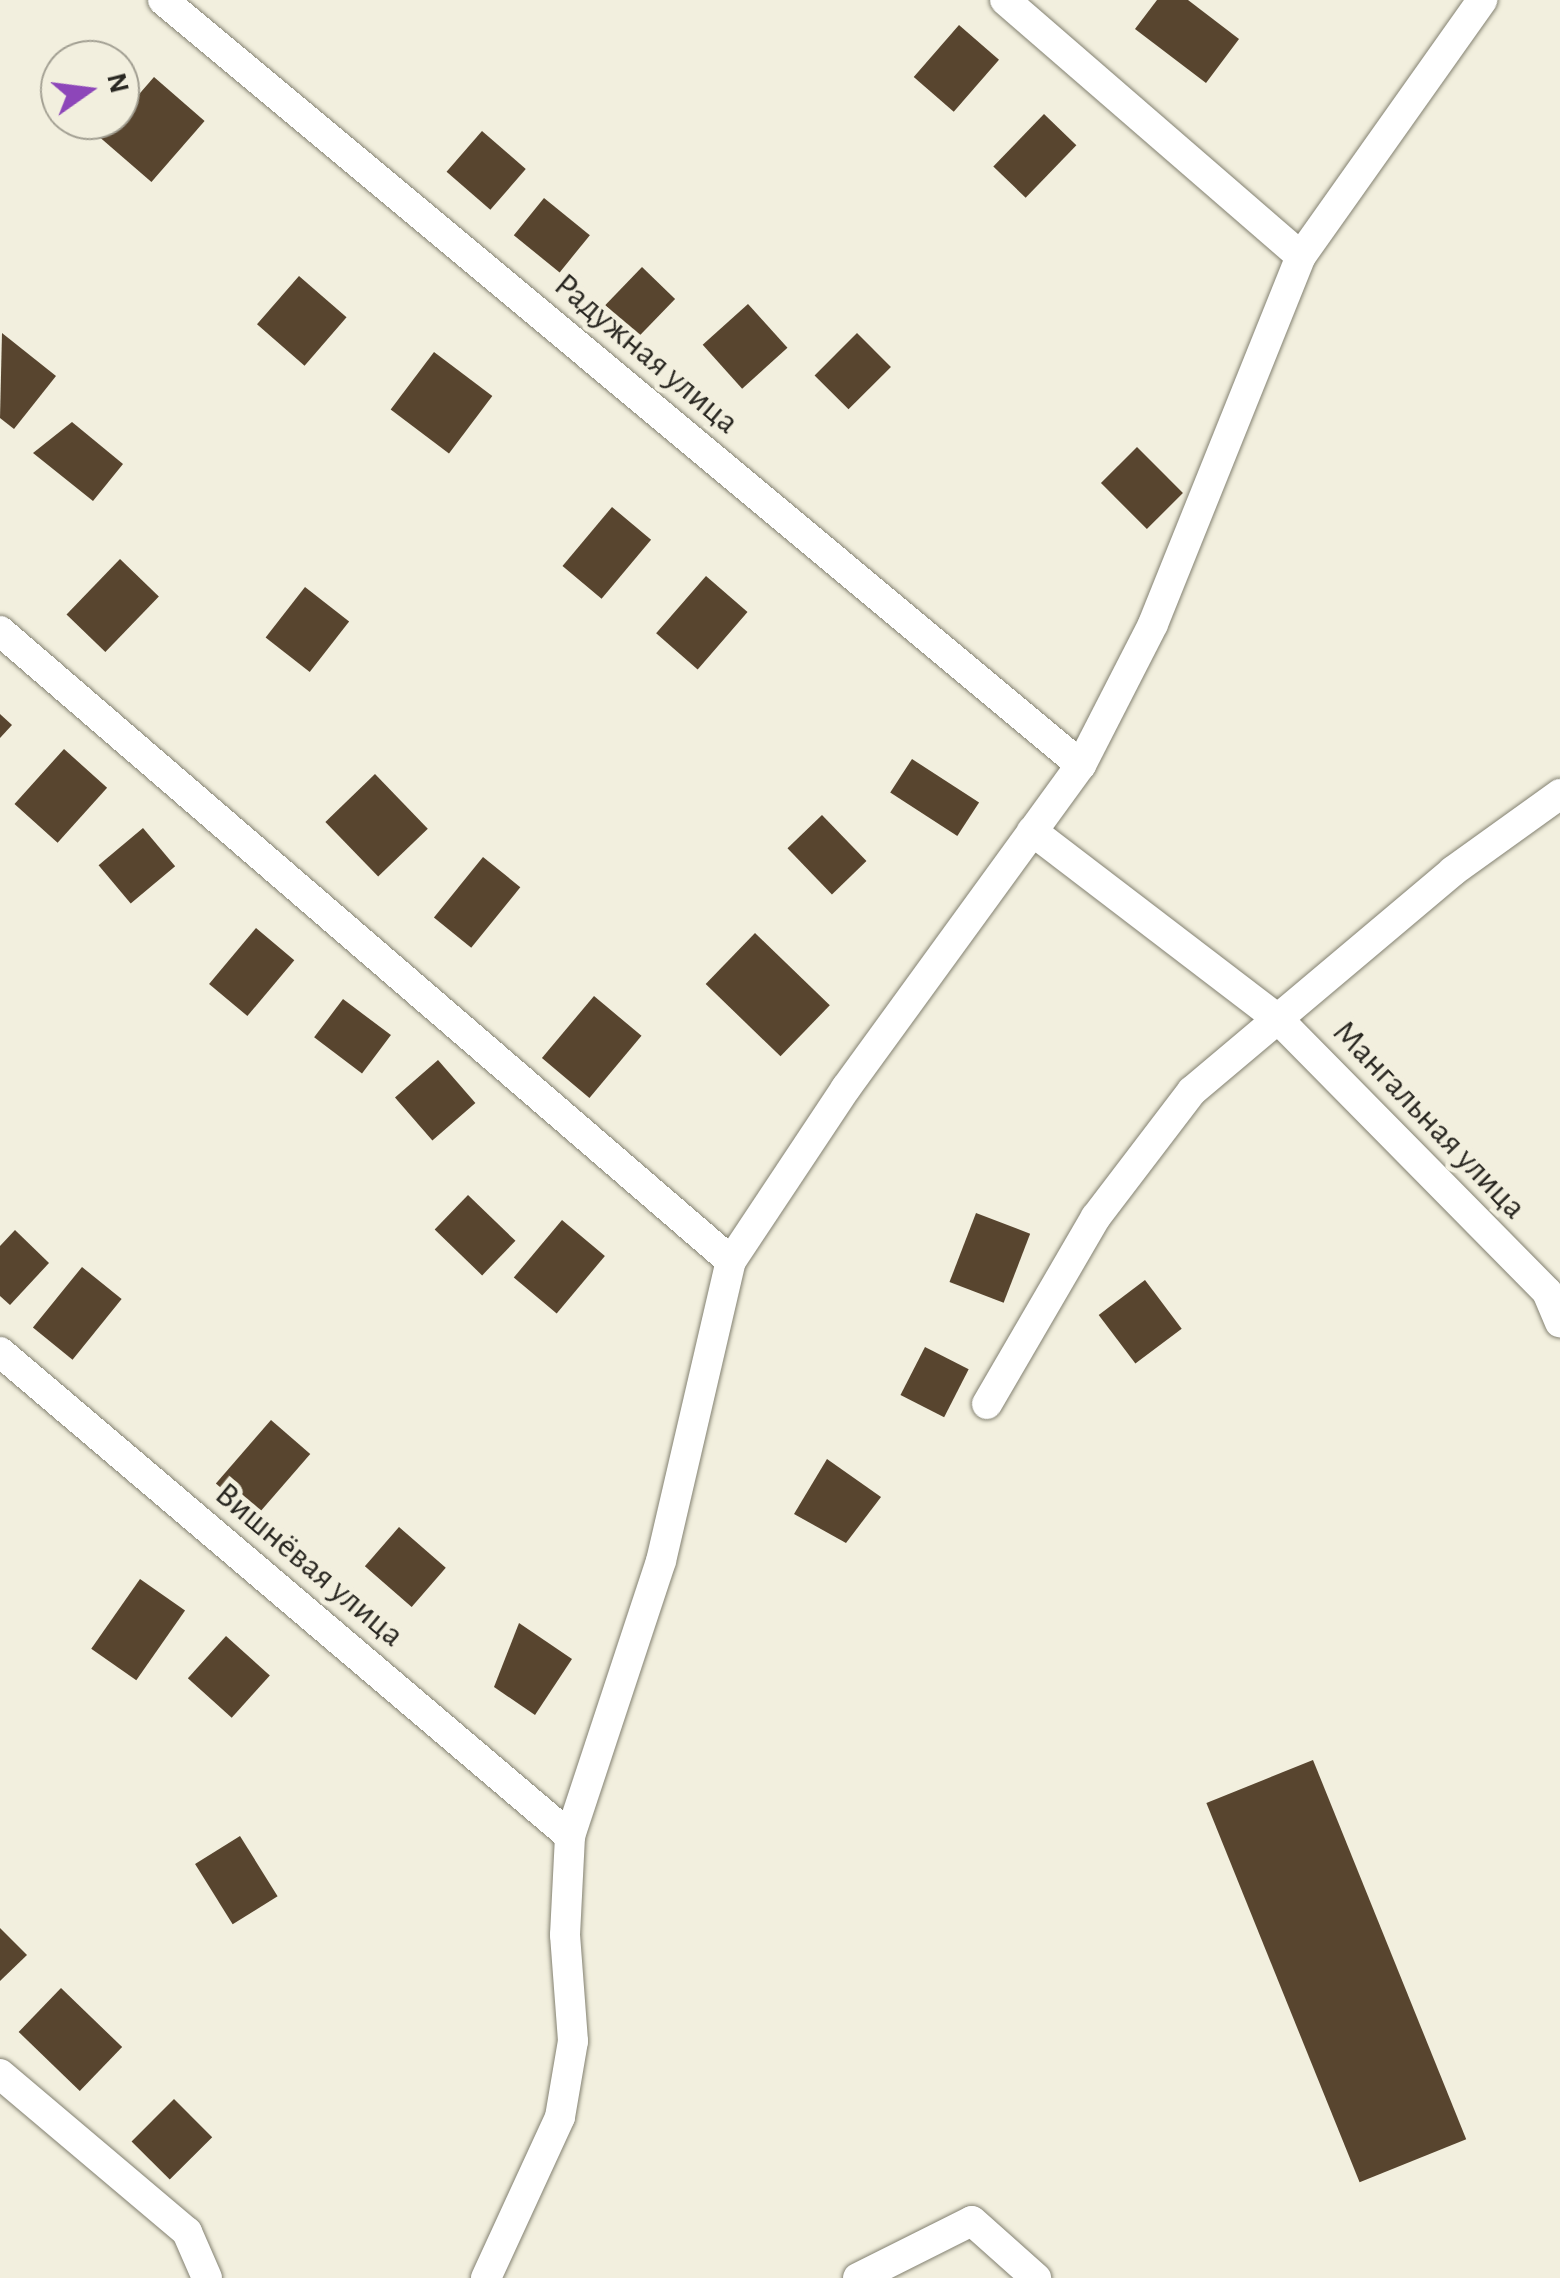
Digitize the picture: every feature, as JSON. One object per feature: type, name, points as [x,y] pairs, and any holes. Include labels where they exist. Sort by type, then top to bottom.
[{"type":"street","name":"Радужная улица","points":[[164,0],[1080,765]]},
{"type":"street","points":[[1005,0],[1301,256]]},
{"type":"street","points":[[486,2278],[560,2118],[574,2040],[565,1936],[570,1836],[660,1561],[731,1262],[846,1088],[1080,765],[1153,624],[1301,256],[1482,0]]},
{"type":"street","points":[[0,631],[731,1262]]},
{"type":"street","points":[[987,1404],[1120,1186],[1192,1092],[1453,871],[1560,794]]},
{"type":"street","name":"Мангальная улица","points":[[1032,831],[1278,1019],[1547,1292],[1560,1322]]},
{"type":"street","name":"Вишнёвая улица","points":[[0,1352],[570,1836]]},
{"type":"street","points":[[0,2074],[187,2232],[207,2278]]},
{"type":"street","points":[[858,2278],[972,2221],[1036,2278]]},
{"type":"building","points":[[1157,0],[1188,0],[1239,39],[1206,83],[1135,29]]},
{"type":"building","points":[[959,25],[999,60],[954,112],[914,77]]},
{"type":"building","points":[[154,77],[205,121],[151,182],[103,140],[140,140],[140,93]]},
{"type":"building","points":[[1044,114],[1076,145],[1026,198],[993,167]]},
{"type":"building","points":[[482,131],[526,169],[490,210],[447,172]]},
{"type":"building","points":[[544,198],[590,235],[560,272],[514,235]]},
{"type":"building","points":[[642,267],[675,299],[638,337],[605,305]]},
{"type":"building","points":[[299,276],[347,317],[305,366],[257,324]]},
{"type":"building","points":[[748,304],[787,348],[742,389],[703,345]]},
{"type":"building","points":[[2,333],[56,376],[14,429],[0,418]]},
{"type":"building","points":[[857,333],[891,367],[849,409],[815,375]]},
{"type":"building","points":[[434,352],[492,396],[449,453],[391,410]]},
{"type":"building","points":[[72,422],[123,464],[93,501],[33,453]]},
{"type":"building","points":[[1137,447],[1183,493],[1147,529],[1101,483]]},
{"type":"building","points":[[612,507],[651,540],[602,599],[563,566]]},
{"type":"building","points":[[120,559],[159,597],[105,652],[67,614]]},
{"type":"building","points":[[706,576],[748,612],[698,669],[656,633]]},
{"type":"building","points":[[305,587],[349,621],[310,672],[266,637]]},
{"type":"building","points":[[0,714],[12,725],[0,738]]},
{"type":"building","points":[[64,749],[107,788],[58,843],[14,804]]},
{"type":"building","points":[[912,759],[979,803],[957,836],[890,793]]},
{"type":"building","points":[[375,774],[428,829],[378,877],[325,822]]},
{"type":"building","points":[[822,815],[866,861],[832,894],[787,848]]},
{"type":"building","points":[[143,828],[175,866],[131,904],[99,865]]},
{"type":"building","points":[[483,857],[520,887],[471,948],[434,918]]},
{"type":"building","points":[[256,928],[294,960],[247,1016],[209,984]]},
{"type":"building","points":[[755,933],[830,1005],[780,1056],[706,984]]},
{"type":"building","points":[[594,996],[641,1036],[589,1098],[542,1058]]},
{"type":"building","points":[[343,999],[391,1035],[362,1073],[314,1037]]},
{"type":"building","points":[[438,1060],[475,1103],[432,1140],[395,1097]]},
{"type":"building","points":[[468,1195],[515,1241],[482,1275],[435,1230]]},
{"type":"building","points":[[976,1213],[1030,1234],[1004,1303],[949,1282]]},
{"type":"building","points":[[562,1220],[605,1256],[557,1313],[514,1277]]},
{"type":"building","points":[[15,1230],[49,1263],[10,1305],[0,1296],[0,1246]]},
{"type":"building","points":[[82,1267],[122,1299],[73,1360],[33,1328]]},
{"type":"building","points":[[1145,1280],[1182,1329],[1135,1364],[1099,1315]]},
{"type":"building","points":[[925,1347],[969,1369],[944,1417],[900,1395]]},
{"type":"building","points":[[271,1420],[310,1454],[255,1518],[216,1483]]},
{"type":"building","points":[[827,1459],[881,1497],[846,1543],[794,1514]]},
{"type":"building","points":[[399,1527],[446,1568],[412,1607],[365,1566]]},
{"type":"building","points":[[140,1579],[185,1611],[136,1680],[91,1649]]},
{"type":"building","points":[[519,1623],[572,1659],[535,1715],[494,1687]]},
{"type":"building","points":[[226,1636],[270,1675],[232,1718],[188,1678]]},
{"type":"building","points":[[1313,1760],[1466,2139],[1360,2182],[1206,1803]]},
{"type":"building","points":[[240,1836],[278,1896],[233,1924],[195,1864]]},
{"type":"building","points":[[0,1928],[27,1955],[0,1981]]},
{"type":"building","points":[[61,1988],[122,2047],[80,2091],[19,2032]]},
{"type":"building","points":[[174,2099],[212,2137],[170,2180],[132,2141]]}]
